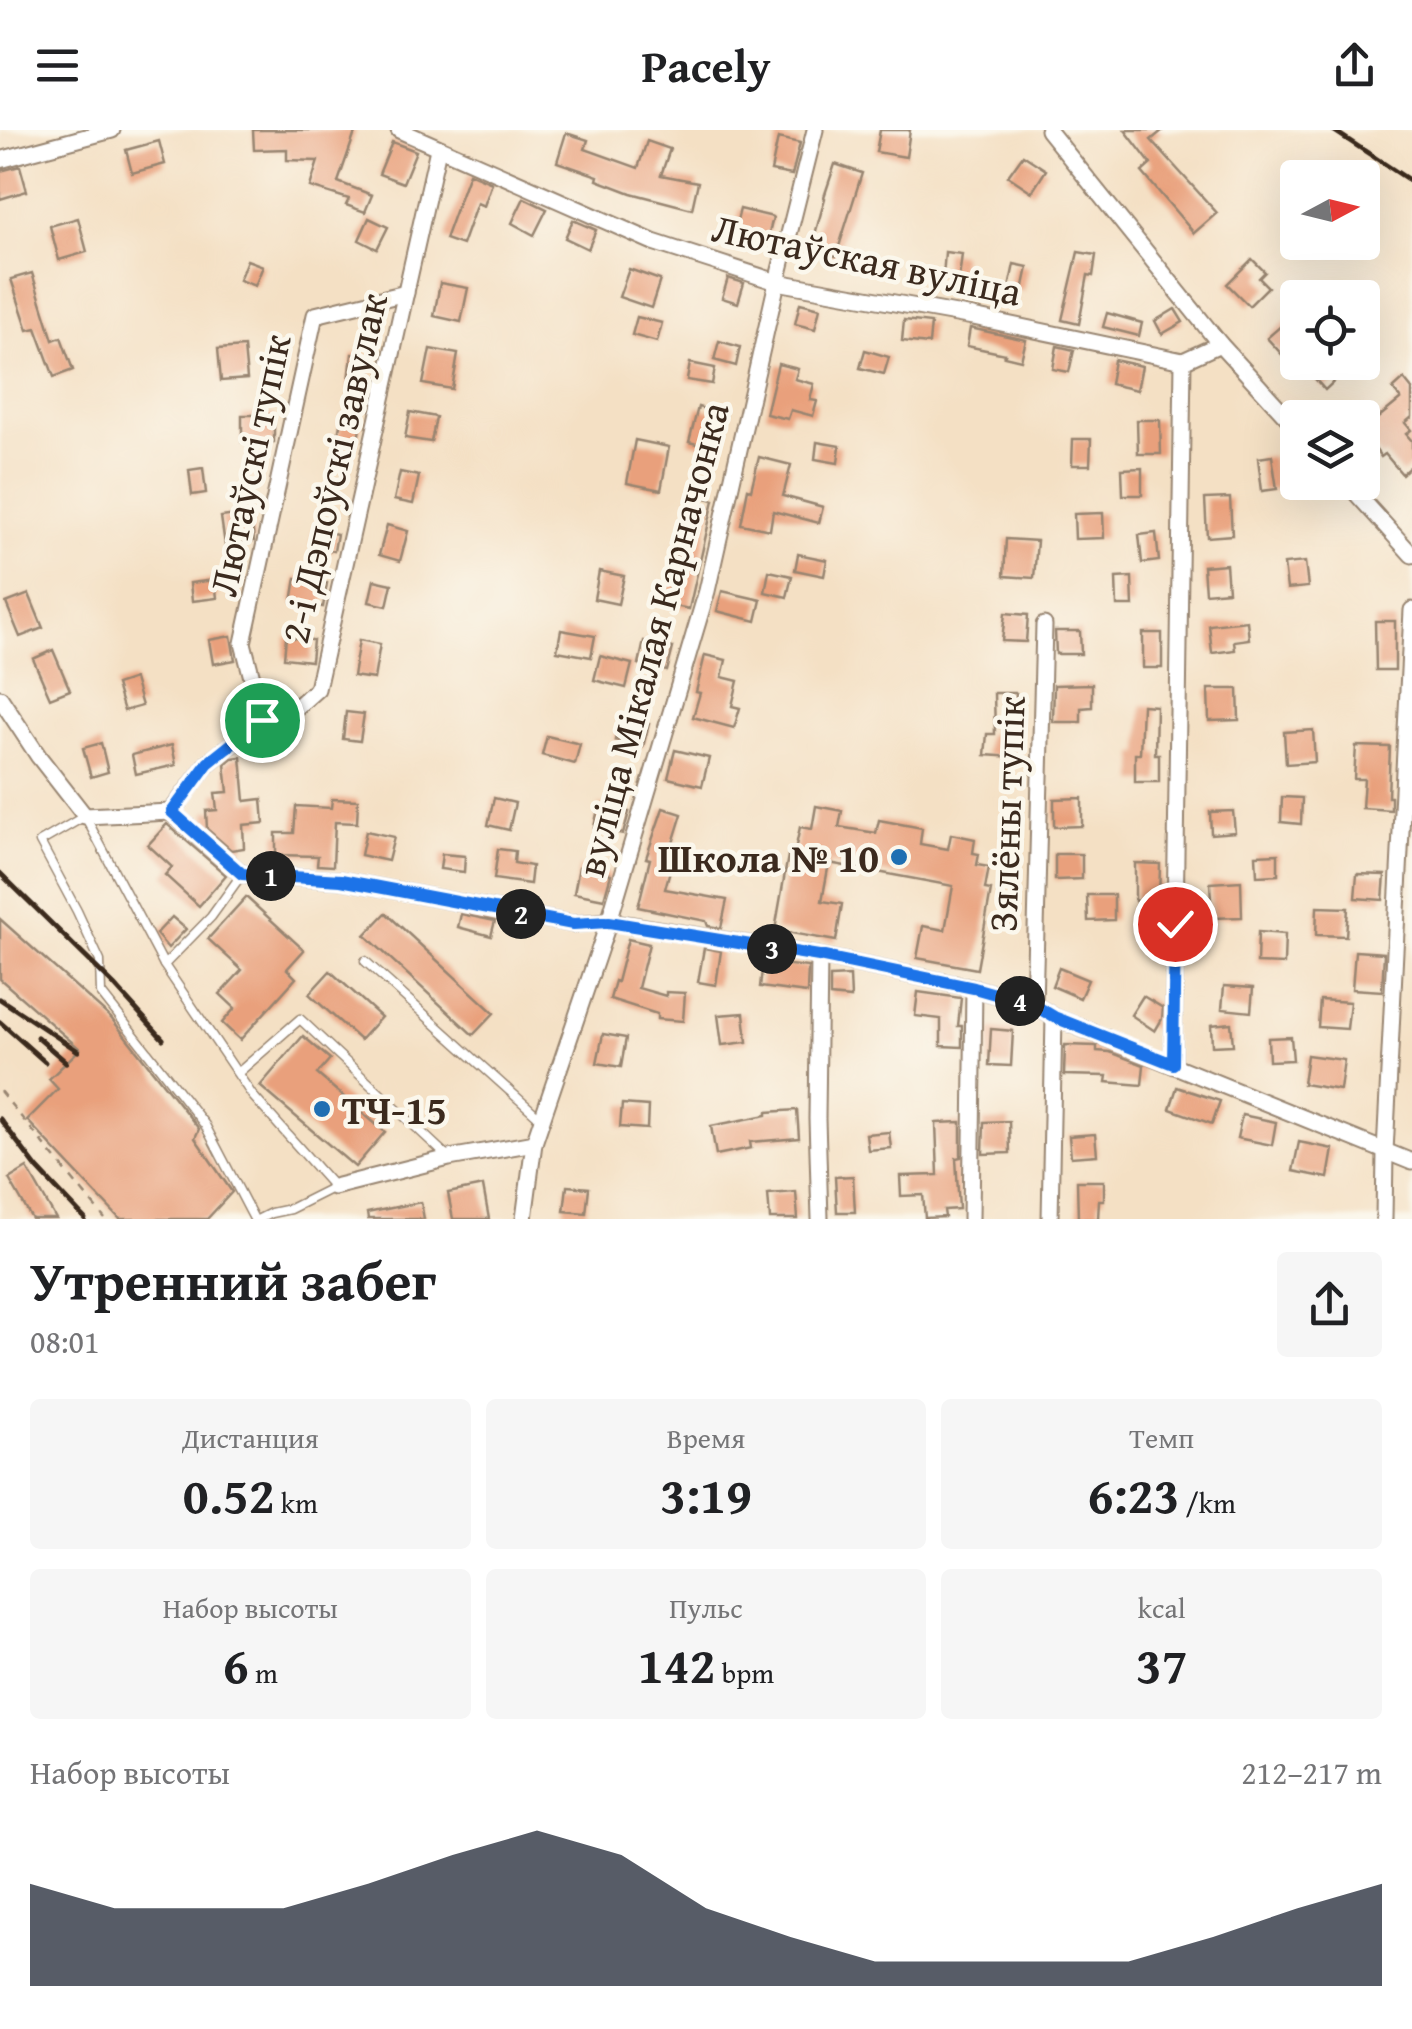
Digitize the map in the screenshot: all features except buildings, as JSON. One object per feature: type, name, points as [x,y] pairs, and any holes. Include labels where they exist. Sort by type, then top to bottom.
[{"type":"street","points":[[0,160],[112,130]]},
{"type":"street","name":"Лютаўская вуліца","points":[[399,130],[654,242],[776,282],[973,316],[1184,361]]},
{"type":"street","name":"вуліца Мікалая Карначонка","points":[[524,1219],[534,1143],[609,922],[707,592],[776,282],[815,130]]},
{"type":"street","points":[[1048,130],[1220,344],[1280,409]]},
{"type":"street","name":"2-і Дэпоўскі завулак","points":[[172,812],[208,763],[262,720],[298,706],[316,689],[438,148]]},
{"type":"street","name":"Лютаўскі тупік","points":[[262,720],[243,643],[315,314],[406,293]]},
{"type":"street","points":[[1173,1064],[1184,361],[1220,344]]},
{"type":"street","points":[[1362,500],[1412,555]]},
{"type":"street","points":[[1384,1219],[1385,1152],[1405,896],[1412,610]]},
{"type":"street","name":"Зялёны тупік","points":[[1034,1005],[1044,625]]},
{"type":"street","points":[[0,698],[85,816],[172,812],[242,874],[341,880],[573,924],[609,922],[819,956],[974,988],[1034,1005],[1054,1017],[1412,1162]]},
{"type":"street","points":[[819,956],[820,1219]]},
{"type":"street","points":[[970,1219],[974,988]]},
{"type":"street","points":[[1050,1219],[1054,1017]]},
{"type":"street","points":[[334,1188],[450,1158],[534,1143]]},
{"type":"lane","points":[[85,816],[164,965],[252,1095],[334,1188],[290,1209],[256,1219],[205,1125],[101,993],[100,961],[40,842],[85,816]]},
{"type":"lane","points":[[164,965],[211,917],[242,874]]},
{"type":"lane","points":[[365,961],[542,1119]]},
{"type":"lane","points":[[238,1073],[300,1019],[450,1158]]},
{"type":"path","points":[[0,1091],[105,1219]]},
{"type":"railway","points":[[1333,130],[1412,182]]},
{"type":"railway","points":[[0,873],[163,1039]]},
{"type":"railway","points":[[0,999],[78,1051]]},
{"type":"railway","points":[[0,1022],[45,1062]]},
{"type":"railway","points":[[37,1037],[66,1062]]},
{"type":"railway","points":[[0,1119],[37,1168],[85,1219]]},
{"type":"place","name":"Школа № 10","points":[[899,857]]},
{"type":"place","name":"ТЧ-15","points":[[322,1109]]},
{"type":"route","points":[[262,720],[208,763],[172,812],[242,874],[341,880],[573,924],[609,922],[819,956],[974,988],[1034,1005],[1054,1017],[1173,1064],[1175,924]]}]
